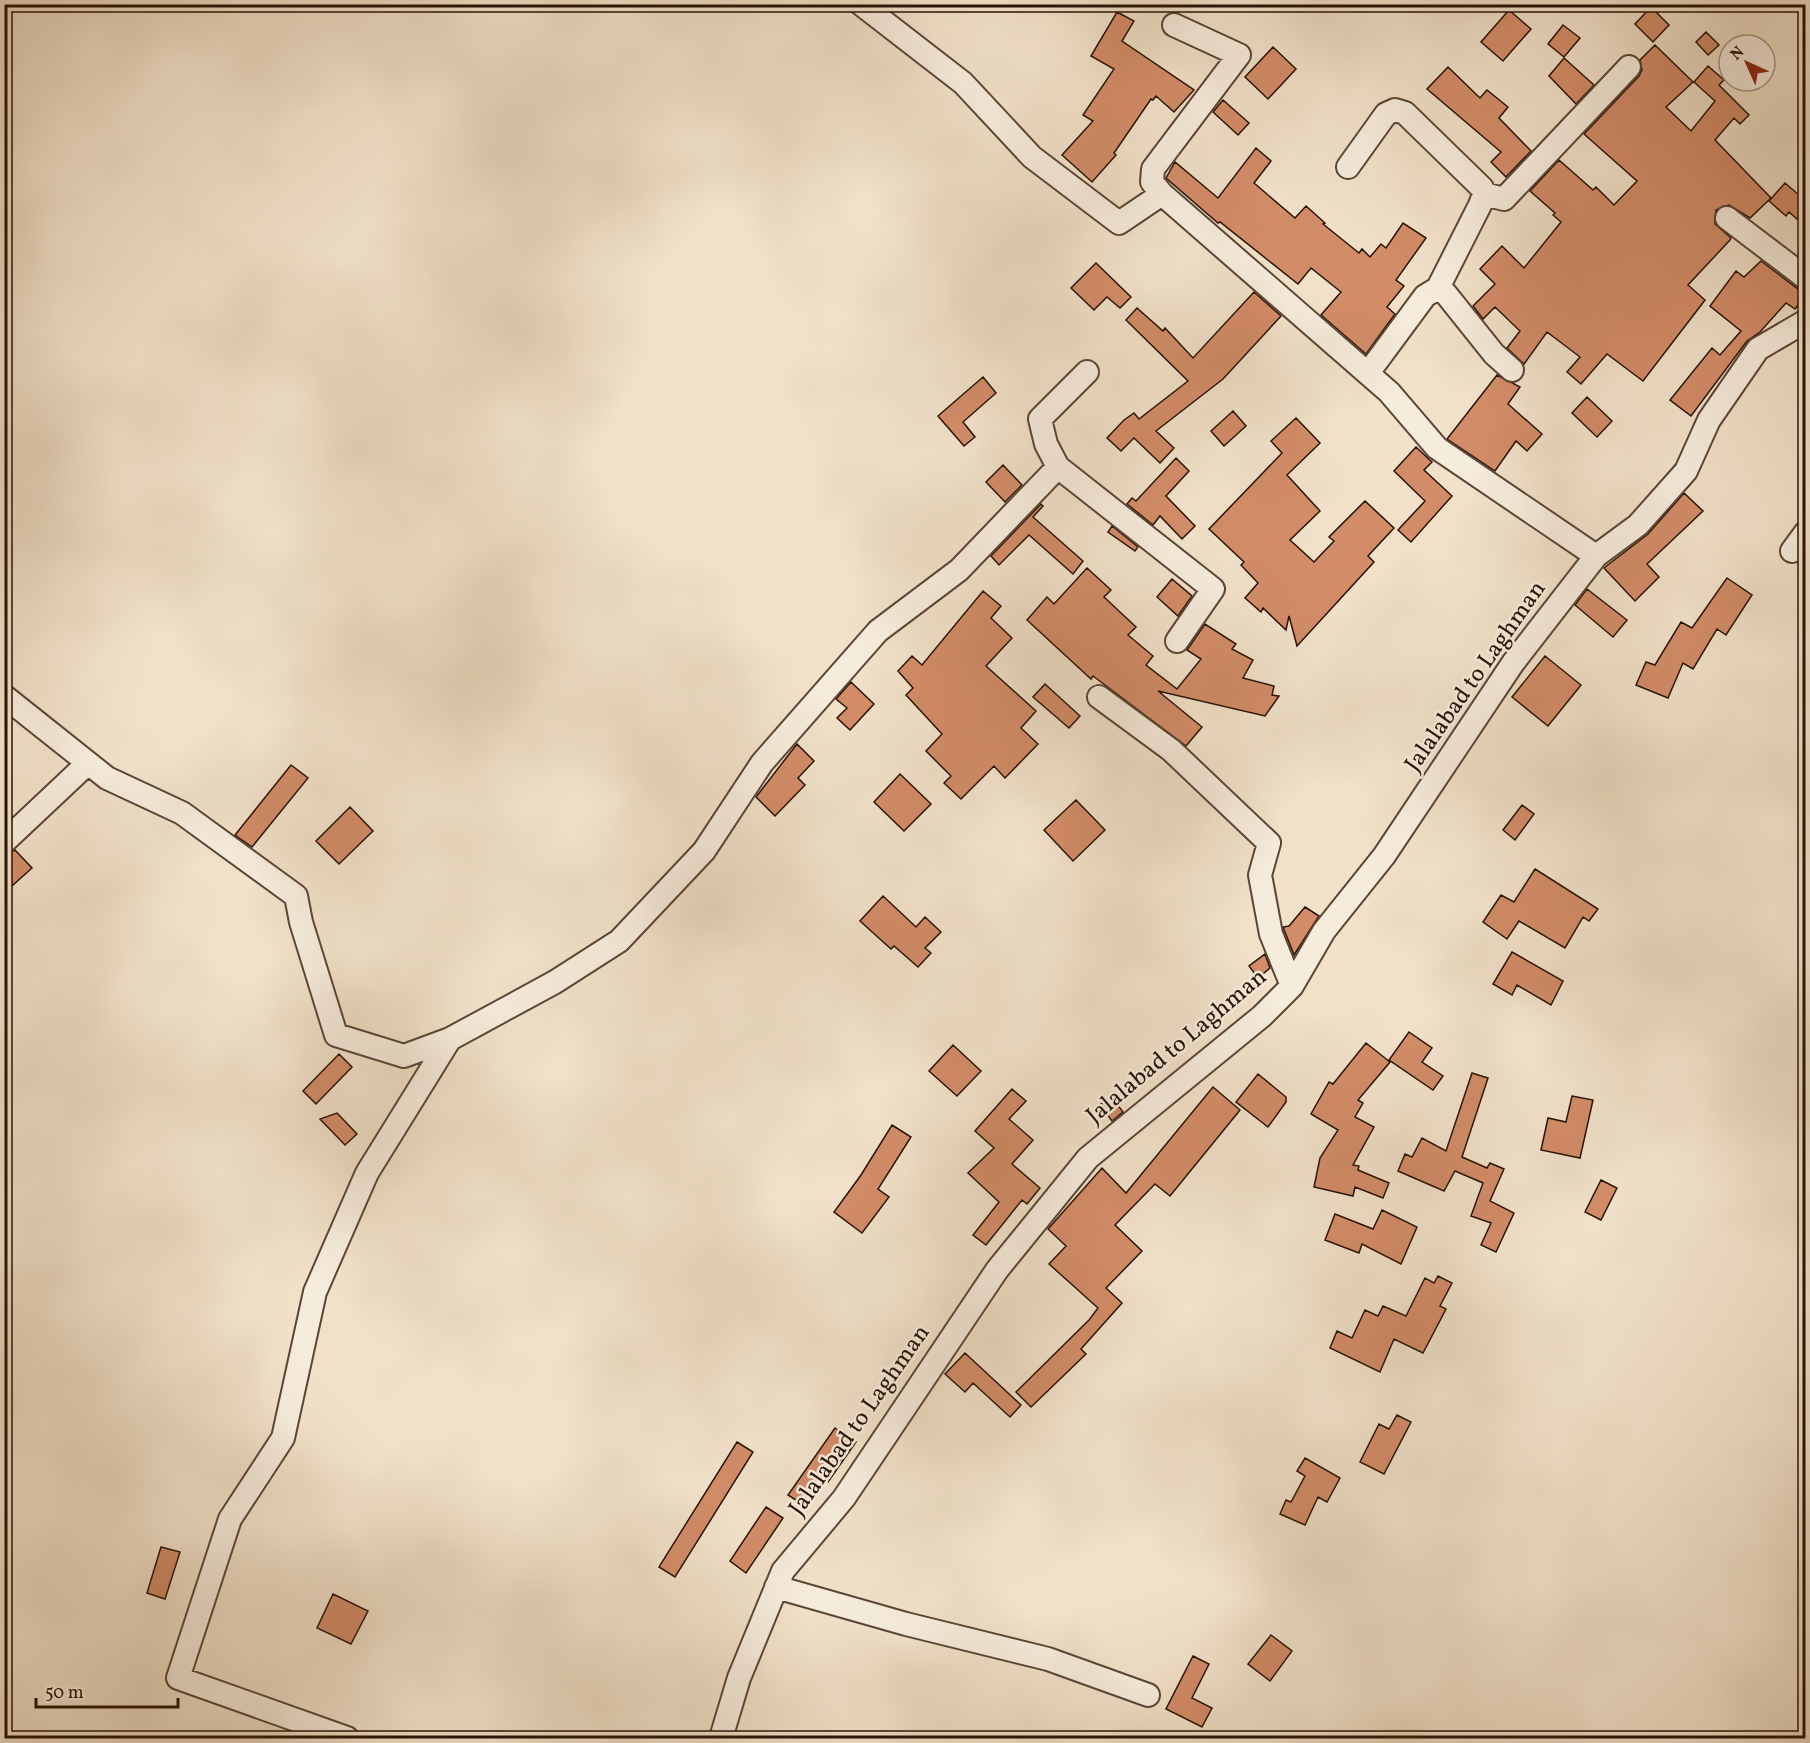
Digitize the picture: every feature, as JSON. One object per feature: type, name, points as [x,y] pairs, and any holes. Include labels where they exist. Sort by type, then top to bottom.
[{"type":"street","points":[[861,4],[963,84],[1032,158],[1119,222],[1162,194]]},
{"type":"street","points":[[1174,26],[1239,55],[1153,169],[1152,182],[1162,194],[1389,392],[1437,448],[1596,556]]},
{"type":"street","points":[[1484,194],[1504,199],[1629,67]]},
{"type":"street","points":[[1348,167],[1386,114],[1395,110],[1405,113],[1482,188],[1484,194],[1438,288],[1425,296],[1368,373]]},
{"type":"street","points":[[1727,218],[1806,278]]},
{"type":"street","points":[[1438,288],[1446,294],[1494,354],[1512,370]]},
{"type":"street","name":"Jalalabad to Laghman","points":[[721,1738],[739,1678],[783,1571],[844,1498],[997,1270],[1088,1158],[1262,1016],[1292,986],[1324,931],[1384,856],[1513,663],[1596,556],[1638,525],[1686,471],[1710,420],[1758,349],[1806,321]]},
{"type":"street","points":[[1087,372],[1040,419],[1046,444],[1058,467],[1213,589],[1177,641]]},
{"type":"street","points":[[4,696],[107,778],[182,813],[296,896],[301,922],[336,1035],[404,1056],[450,1039],[555,982],[619,941],[704,851],[762,763],[878,631],[959,570],[1058,467]]},
{"type":"street","points":[[1792,551],[1806,532]]},
{"type":"street","points":[[1099,697],[1171,750],[1269,843],[1260,875],[1271,934],[1292,986]]},
{"type":"street","points":[[4,842],[88,763]]},
{"type":"street","points":[[346,1738],[178,1678],[230,1519],[283,1438],[315,1292],[367,1173],[450,1039]]},
{"type":"street","points":[[776,1587],[906,1624],[1048,1659],[1148,1695]]},
{"type":"building","points":[[1651,7],[1669,25],[1653,42],[1635,24]]},
{"type":"building","points":[[1509,10],[1531,29],[1503,61],[1481,42]]},
{"type":"building","points":[[1117,12],[1134,21],[1122,41],[1194,90],[1174,112],[1156,96],[1153,100],[1151,99],[1114,153],[1116,155],[1092,182],[1062,155],[1093,121],[1083,115],[1114,69],[1091,56]]},
{"type":"building","points":[[1563,25],[1580,38],[1564,57],[1548,44]]},
{"type":"building","points":[[1706,32],[1717,43],[1717,47],[1708,55],[1696,42]]},
{"type":"building","points":[[1655,45],[1693,82],[1666,107],[1691,131],[1715,101],[1694,82],[1708,66],[1717,74],[1717,93],[1727,93],[1749,115],[1740,124],[1734,118],[1715,140],[1771,198],[1750,218],[1729,205],[1716,210],[1715,224],[1731,238],[1688,285],[1705,300],[1643,381],[1607,354],[1581,384],[1567,372],[1580,357],[1547,332],[1524,364],[1507,348],[1520,331],[1495,307],[1483,319],[1473,306],[1495,284],[1480,269],[1502,246],[1524,268],[1561,222],[1553,215],[1555,213],[1530,191],[1559,160],[1593,190],[1596,187],[1614,205],[1637,181],[1584,134],[1639,76],[1642,70],[1640,60]]},
{"type":"building","points":[[1273,47],[1296,69],[1268,99],[1245,77]]},
{"type":"building","points":[[1564,58],[1594,85],[1576,104],[1549,76]]},
{"type":"building","points":[[1448,67],[1480,98],[1487,90],[1508,107],[1499,118],[1531,151],[1506,177],[1491,162],[1501,152],[1427,89]]},
{"type":"building","points":[[1223,100],[1249,123],[1238,135],[1213,112]]},
{"type":"building","points":[[1256,148],[1271,161],[1254,183],[1295,218],[1306,206],[1325,223],[1323,224],[1359,253],[1362,249],[1370,257],[1381,244],[1386,248],[1403,223],[1426,238],[1396,280],[1404,286],[1387,307],[1395,314],[1366,354],[1321,315],[1341,292],[1311,268],[1298,284],[1220,222],[1218,223],[1166,178],[1175,162],[1218,198]]},
{"type":"building","points":[[1785,183],[1806,201],[1806,227],[1789,212],[1786,216],[1769,201]]},
{"type":"building","points":[[1761,261],[1798,289],[1806,291],[1806,295],[1795,309],[1786,303],[1760,332],[1747,341],[1691,416],[1670,400],[1712,348],[1720,355],[1741,331],[1710,306],[1736,271],[1744,277]]},
{"type":"building","points":[[1096,263],[1131,297],[1120,308],[1107,297],[1094,310],[1071,288]]},
{"type":"building","points":[[1254,292],[1281,316],[1223,379],[1156,431],[1174,448],[1160,463],[1134,438],[1121,451],[1107,438],[1124,420],[1134,413],[1139,419],[1188,381],[1126,320],[1137,308],[1163,331],[1165,328],[1193,358]]},
{"type":"building","points":[[1497,375],[1520,387],[1508,404],[1542,434],[1527,451],[1516,441],[1495,471],[1447,439]]},
{"type":"building","points":[[983,377],[996,393],[963,422],[975,437],[964,446],[938,416]]},
{"type":"building","points":[[1587,397],[1612,421],[1597,437],[1572,413]]},
{"type":"building","points":[[1233,411],[1246,426],[1224,446],[1211,431]]},
{"type":"building","points":[[1296,418],[1320,443],[1287,475],[1320,511],[1290,540],[1314,562],[1334,541],[1329,537],[1365,501],[1394,528],[1368,556],[1374,562],[1297,646],[1289,616],[1286,630],[1263,608],[1261,612],[1245,598],[1258,583],[1241,565],[1244,562],[1209,529],[1282,453],[1271,441]]},
{"type":"building","points":[[1416,447],[1432,462],[1424,470],[1452,496],[1411,542],[1398,530],[1425,501],[1394,471]]},
{"type":"building","points":[[1176,458],[1189,471],[1166,496],[1195,526],[1182,539],[1160,516],[1153,525],[1127,504],[1132,498],[1136,501]]},
{"type":"building","points":[[1003,465],[1022,485],[1005,502],[986,482]]},
{"type":"building","points":[[1684,493],[1703,511],[1647,564],[1659,577],[1635,601],[1604,568],[1648,534]]},
{"type":"building","points":[[1041,504],[1043,506],[1033,517],[1083,561],[1073,574],[1029,535],[999,565],[991,556]]},
{"type":"building","points":[[1112,526],[1138,547],[1135,551],[1108,532]]},
{"type":"building","points":[[1087,568],[1111,590],[1104,597],[1136,627],[1128,635],[1153,656],[1146,665],[1177,689],[1201,659],[1187,650],[1205,624],[1236,644],[1232,649],[1253,660],[1243,678],[1274,686],[1272,695],[1279,696],[1265,716],[1158,691],[1202,727],[1186,746],[1093,676],[1091,679],[1027,620],[1047,597],[1054,604]]},
{"type":"building","points":[[1727,578],[1752,595],[1726,635],[1717,629],[1693,669],[1683,663],[1668,698],[1636,685],[1646,662],[1655,665],[1681,622],[1692,628]]},
{"type":"building","points":[[1172,579],[1192,596],[1178,616],[1157,597]]},
{"type":"building","points":[[1587,589],[1627,620],[1613,637],[1575,605]]},
{"type":"building","points":[[983,591],[1001,606],[991,618],[1012,638],[986,666],[1036,711],[1021,728],[1038,744],[1005,778],[994,766],[961,799],[944,783],[951,776],[926,751],[942,734],[906,695],[913,688],[898,671],[912,656],[922,665]]},
{"type":"building","points":[[1545,656],[1581,685],[1548,726],[1512,697]]},
{"type":"building","points":[[851,682],[874,704],[850,730],[837,718],[847,708],[836,699]]},
{"type":"building","points":[[1045,684],[1080,716],[1069,728],[1033,697]]},
{"type":"building","points":[[797,744],[814,761],[798,778],[805,785],[775,816],[756,797]]},
{"type":"building","points":[[291,765],[308,778],[252,847],[235,835]]},
{"type":"building","points":[[900,774],[931,804],[904,831],[874,802]]},
{"type":"building","points":[[1076,800],[1105,830],[1073,861],[1044,830]]},
{"type":"building","points":[[1522,805],[1534,814],[1515,840],[1503,830]]},
{"type":"building","points":[[350,807],[373,831],[339,864],[316,841]]},
{"type":"building","points":[[15,850],[32,868],[4,893],[4,855]]},
{"type":"building","points":[[1535,869],[1598,909],[1589,921],[1583,917],[1565,948],[1519,921],[1507,939],[1483,922],[1501,895],[1514,902]]},
{"type":"building","points":[[883,896],[916,927],[925,917],[941,932],[925,948],[931,953],[918,967],[894,946],[891,949],[860,921]]},
{"type":"building","points":[[1305,907],[1319,916],[1294,955],[1283,927],[1289,926]]},
{"type":"building","points":[[1512,952],[1563,981],[1551,1005],[1517,985],[1512,995],[1493,984]]},
{"type":"building","points":[[1265,954],[1270,968],[1258,978],[1249,966]]},
{"type":"building","points":[[1409,1032],[1432,1048],[1422,1062],[1443,1076],[1433,1090],[1389,1060]]},
{"type":"building","points":[[1366,1043],[1390,1062],[1358,1100],[1363,1103],[1355,1117],[1374,1127],[1353,1165],[1359,1166],[1358,1170],[1389,1183],[1383,1198],[1355,1187],[1353,1196],[1314,1187],[1320,1158],[1338,1130],[1311,1114],[1329,1082],[1333,1084]]},
{"type":"building","points":[[953,1045],[981,1071],[957,1096],[929,1071]]},
{"type":"building","points":[[339,1054],[352,1067],[316,1104],[303,1091]]},
{"type":"building","points":[[1472,1073],[1488,1078],[1462,1157],[1487,1168],[1490,1163],[1504,1169],[1490,1201],[1514,1213],[1496,1252],[1481,1245],[1491,1223],[1471,1216],[1483,1183],[1455,1171],[1444,1191],[1398,1171],[1405,1154],[1412,1157],[1422,1138],[1446,1151]]},
{"type":"building","points":[[1258,1074],[1286,1097],[1286,1102],[1268,1127],[1236,1102]]},
{"type":"building","points":[[1213,1087],[1240,1110],[1170,1196],[1155,1184],[1115,1225],[1142,1251],[1106,1288],[1122,1303],[1081,1349],[1086,1354],[1031,1407],[1016,1392],[1089,1320],[1098,1308],[1049,1264],[1066,1246],[1048,1229],[1102,1168],[1126,1193]]},
{"type":"building","points":[[1012,1089],[1026,1101],[1009,1119],[1033,1140],[1012,1164],[1040,1188],[1027,1204],[1022,1200],[986,1245],[973,1235],[999,1202],[968,1173],[994,1148],[975,1131]]},
{"type":"building","points":[[1111,1096],[1123,1112],[1112,1121],[1100,1105]]},
{"type":"building","points":[[1572,1096],[1593,1100],[1580,1158],[1541,1150],[1548,1118],[1566,1122]]},
{"type":"building","points":[[337,1113],[357,1134],[345,1145],[320,1119]]},
{"type":"building","points":[[892,1125],[911,1137],[878,1189],[889,1197],[862,1233],[834,1212],[861,1175]]},
{"type":"building","points":[[1601,1180],[1617,1188],[1601,1220],[1585,1212]]},
{"type":"building","points":[[1382,1210],[1417,1227],[1401,1264],[1362,1244],[1359,1253],[1325,1240],[1335,1214],[1373,1229]]},
{"type":"building","points":[[1438,1276],[1452,1283],[1440,1306],[1446,1309],[1423,1353],[1394,1339],[1380,1372],[1330,1348],[1337,1331],[1352,1338],[1365,1310],[1378,1316],[1383,1306],[1406,1316],[1425,1278],[1434,1283]]},
{"type":"building","points":[[965,1353],[1021,1405],[1010,1417],[973,1383],[965,1392],[945,1374]]},
{"type":"building","points":[[1397,1415],[1411,1422],[1384,1474],[1360,1462],[1379,1424],[1389,1429]]},
{"type":"building","points":[[835,1428],[856,1442],[828,1482],[819,1476],[802,1504],[788,1495]]},
{"type":"building","points":[[737,1442],[753,1452],[675,1577],[659,1567]]},
{"type":"building","points":[[1305,1458],[1340,1478],[1327,1502],[1318,1497],[1305,1525],[1280,1514],[1286,1500],[1291,1502],[1305,1476],[1297,1471]]},
{"type":"building","points":[[766,1507],[783,1518],[746,1573],[730,1561]]},
{"type":"building","points":[[161,1547],[180,1552],[165,1599],[147,1593]]},
{"type":"building","points":[[333,1594],[368,1611],[351,1644],[317,1628]]},
{"type":"building","points":[[1271,1635],[1292,1651],[1270,1681],[1248,1664]]},
{"type":"building","points":[[1193,1656],[1209,1664],[1192,1698],[1212,1708],[1202,1727],[1166,1709]]}]
